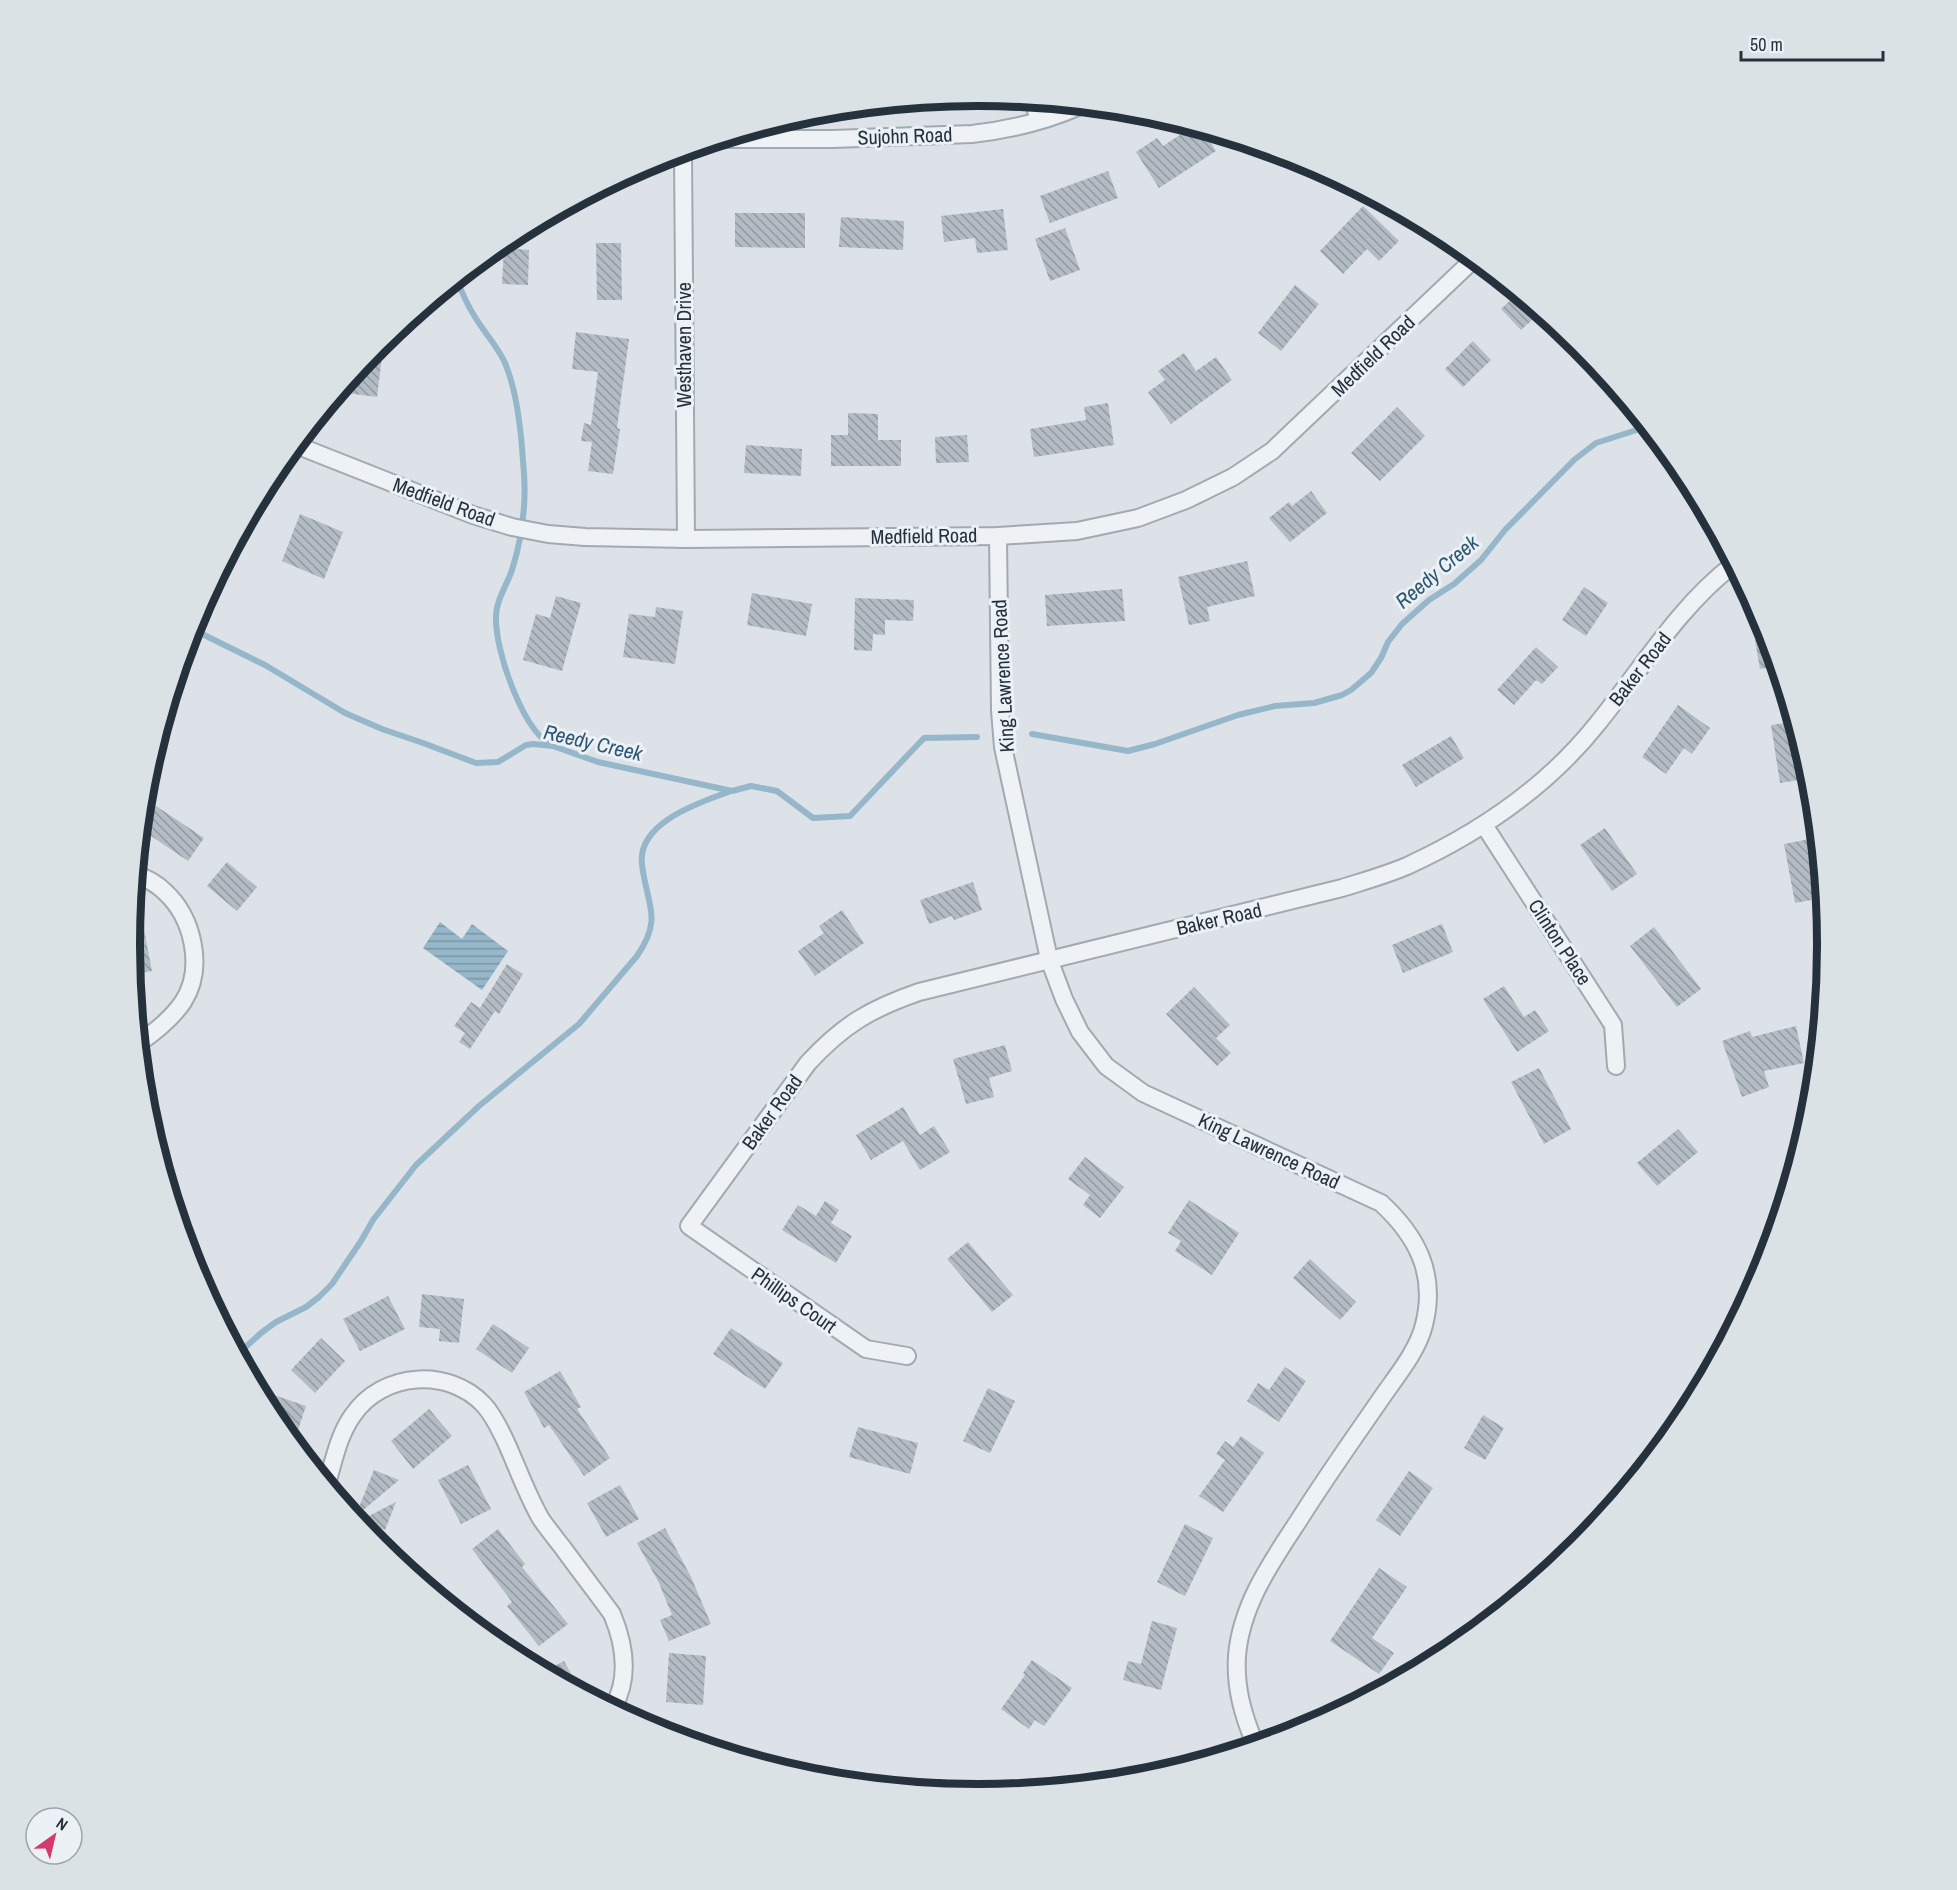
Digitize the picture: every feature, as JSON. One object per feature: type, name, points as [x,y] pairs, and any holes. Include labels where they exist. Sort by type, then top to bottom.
[{"type":"street","points":[[1035,108],[1039,120]]},
{"type":"street","name":"Sujohn Road","points":[[748,139],[833,139],[972,134],[1039,120],[1064,111]]},
{"type":"street","name":"Westhaven Drive","points":[[683,161],[686,538]]},
{"type":"street","name":"Medfield Road","points":[[304,448],[473,515],[512,527],[548,534],[585,537],[686,538],[998,536],[1077,531],[1138,518],[1186,500],[1233,477],[1272,452],[1468,265]]},
{"type":"street","name":"King Lawrence Road","points":[[998,536],[1000,710],[1003,747],[1049,958],[1064,999],[1080,1032],[1106,1066],[1143,1093],[1381,1203],[1409,1233],[1419,1251],[1425,1272],[1427,1301],[1424,1325],[1415,1347],[1276,1555],[1259,1584],[1246,1615],[1239,1644],[1237,1671],[1239,1699],[1252,1737]]},
{"type":"street","name":"Baker Road","points":[[689,1226],[808,1064],[845,1027],[867,1013],[919,992],[1049,958],[1342,888],[1406,866],[1484,825],[1537,784],[1570,754],[1596,725],[1695,598],[1728,569]]},
{"type":"street","name":"Clinton Place","points":[[1484,825],[1613,1025],[1617,1066]]},
{"type":"street","points":[[143,877],[165,891],[178,906],[190,933],[195,965],[193,978],[184,1000],[172,1015],[145,1038]]},
{"type":"street","name":"Phillips Court","points":[[689,1226],[866,1349],[907,1356]]},
{"type":"street","points":[[330,1475],[345,1428],[354,1413],[365,1401],[395,1383],[412,1379],[446,1382],[477,1398],[493,1416],[542,1519],[612,1614],[623,1647],[624,1673],[617,1701]]},
{"type":"water","points":[[440,922],[462,939],[472,924],[508,951],[482,990],[423,948]]},
{"type":"building","points":[[1184,132],[1208,139],[1216,151],[1159,188],[1136,152],[1157,138],[1163,146]]},
{"type":"building","points":[[1108,171],[1118,198],[1050,223],[1040,196]]},
{"type":"building","points":[[1363,206],[1399,241],[1379,261],[1367,249],[1343,274],[1320,251]]},
{"type":"building","points":[[1003,209],[1008,250],[977,253],[975,238],[944,242],[941,216]]},
{"type":"building","points":[[735,213],[805,213],[805,248],[735,247]]},
{"type":"building","points":[[841,217],[904,221],[903,250],[839,247]]},
{"type":"building","points":[[1065,228],[1080,270],[1050,281],[1035,239]]},
{"type":"building","points":[[596,243],[621,243],[622,300],[597,300]]},
{"type":"building","points":[[512,249],[529,250],[528,285],[502,284],[504,255]]},
{"type":"building","points":[[1295,285],[1319,304],[1281,351],[1258,333]]},
{"type":"building","points":[[1512,299],[1534,318],[1521,330],[1501,309]]},
{"type":"building","points":[[576,332],[629,339],[613,474],[588,471],[592,442],[581,441],[584,423],[591,425],[598,372],[572,369]]},
{"type":"building","points":[[1473,341],[1491,360],[1463,387],[1445,369]]},
{"type":"building","points":[[1184,353],[1196,371],[1216,357],[1232,380],[1171,424],[1148,392],[1165,380],[1158,371]]},
{"type":"building","points":[[382,356],[377,397],[347,393]]},
{"type":"building","points":[[1108,403],[1114,445],[1034,457],[1030,429],[1086,420],[1084,407]]},
{"type":"building","points":[[1397,407],[1425,436],[1380,481],[1351,453]]},
{"type":"building","points":[[848,413],[878,414],[878,440],[901,440],[901,466],[831,466],[831,435],[848,435]]},
{"type":"building","points":[[967,435],[969,462],[936,463],[935,437]]},
{"type":"building","points":[[746,445],[802,449],[801,476],[744,473]]},
{"type":"building","points":[[1311,491],[1327,513],[1290,542],[1269,518],[1289,502],[1292,506]]},
{"type":"building","points":[[300,514],[343,532],[324,579],[282,561]]},
{"type":"building","points":[[1247,561],[1255,596],[1207,607],[1210,621],[1189,625],[1178,577]]},
{"type":"building","points":[[1584,587],[1608,603],[1586,636],[1562,620]]},
{"type":"building","points":[[1122,589],[1125,621],[1047,626],[1045,595]]},
{"type":"building","points":[[752,593],[812,604],[806,636],[747,625]]},
{"type":"building","points":[[556,596],[581,603],[562,671],[523,660],[536,614],[550,618]]},
{"type":"building","points":[[855,598],[914,600],[913,621],[885,620],[885,635],[873,634],[872,651],[854,650]]},
{"type":"building","points":[[656,607],[683,611],[675,664],[623,657],[629,614],[655,617]]},
{"type":"building","points":[[1759,639],[1770,667],[1760,669],[1755,640]]},
{"type":"building","points":[[1536,647],[1558,667],[1542,684],[1536,680],[1514,705],[1497,690]]},
{"type":"building","points":[[1678,705],[1710,728],[1692,754],[1684,748],[1666,774],[1642,757]]},
{"type":"building","points":[[1787,723],[1801,780],[1780,783],[1771,725]]},
{"type":"building","points":[[1451,736],[1464,758],[1416,787],[1402,765]]},
{"type":"building","points":[[152,804],[204,838],[188,861],[147,833]]},
{"type":"building","points":[[1605,828],[1637,874],[1612,891],[1580,845]]},
{"type":"building","points":[[1810,839],[1815,899],[1795,903],[1784,844]]},
{"type":"building","points":[[227,862],[257,887],[237,911],[207,886]]},
{"type":"building","points":[[973,882],[982,910],[954,920],[952,916],[929,924],[920,900]]},
{"type":"building","points":[[842,910],[864,943],[815,976],[798,951],[824,933],[819,926]]},
{"type":"building","points":[[141,915],[152,971],[141,973]]},
{"type":"building","points":[[1442,924],[1453,952],[1403,973],[1392,945]]},
{"type":"building","points":[[1654,927],[1701,989],[1677,1007],[1630,946]]},
{"type":"building","points":[[507,964],[523,974],[499,1014],[495,1011],[470,1049],[459,1042],[465,1033],[454,1026],[471,1002],[480,1008]]},
{"type":"building","points":[[1504,986],[1524,1017],[1535,1010],[1549,1031],[1517,1052],[1483,999]]},
{"type":"building","points":[[1194,987],[1230,1025],[1216,1038],[1231,1053],[1217,1066],[1166,1014]]},
{"type":"building","points":[[1796,1026],[1804,1063],[1764,1071],[1769,1087],[1742,1097],[1722,1041],[1750,1031],[1752,1037]]},
{"type":"building","points":[[1005,1045],[1012,1071],[989,1078],[994,1097],[966,1104],[953,1059]]},
{"type":"building","points":[[1539,1068],[1571,1129],[1544,1144],[1511,1082]]},
{"type":"building","points":[[903,1107],[920,1135],[934,1126],[950,1152],[920,1170],[903,1141],[871,1160],[856,1135]]},
{"type":"building","points":[[1678,1129],[1698,1152],[1657,1186],[1637,1163]]},
{"type":"building","points":[[1085,1157],[1124,1187],[1100,1218],[1083,1205],[1090,1195],[1068,1179]]},
{"type":"building","points":[[1189,1200],[1239,1233],[1212,1275],[1175,1251],[1181,1241],[1168,1233]]},
{"type":"building","points":[[825,1201],[839,1210],[831,1223],[852,1236],[836,1263],[782,1230],[798,1205],[816,1216]]},
{"type":"building","points":[[968,1242],[1013,1295],[992,1312],[947,1259]]},
{"type":"building","points":[[1310,1259],[1356,1302],[1340,1320],[1293,1278]]},
{"type":"building","points":[[422,1294],[464,1299],[459,1343],[439,1341],[440,1329],[419,1327]]},
{"type":"building","points":[[388,1296],[405,1329],[360,1351],[343,1319]]},
{"type":"building","points":[[493,1324],[529,1348],[512,1373],[476,1349]]},
{"type":"building","points":[[731,1328],[783,1363],[765,1389],[713,1354]]},
{"type":"building","points":[[321,1338],[345,1361],[315,1393],[291,1370]]},
{"type":"building","points":[[1285,1367],[1306,1381],[1279,1422],[1247,1401],[1258,1383],[1269,1390]]},
{"type":"building","points":[[560,1371],[581,1407],[577,1409],[610,1458],[584,1476],[549,1425],[544,1428],[524,1392]]},
{"type":"building","points":[[988,1388],[1015,1401],[990,1453],[963,1441]]},
{"type":"building","points":[[274,1395],[306,1406],[297,1433],[281,1411],[273,1398]]},
{"type":"building","points":[[429,1409],[452,1436],[413,1469],[391,1441]]},
{"type":"building","points":[[1483,1415],[1504,1428],[1485,1460],[1464,1448]]},
{"type":"building","points":[[858,1427],[918,1443],[910,1474],[849,1457]]},
{"type":"building","points":[[1241,1436],[1264,1453],[1223,1512],[1199,1496],[1225,1460],[1216,1454],[1225,1441],[1233,1447]]},
{"type":"building","points":[[468,1465],[491,1509],[461,1524],[438,1480]]},
{"type":"building","points":[[374,1470],[399,1480],[361,1512],[358,1509]]},
{"type":"building","points":[[1409,1471],[1433,1488],[1400,1536],[1376,1520]]},
{"type":"building","points":[[620,1485],[639,1519],[606,1537],[587,1503]]},
{"type":"building","points":[[396,1502],[385,1530],[374,1525],[366,1517]]},
{"type":"building","points":[[1185,1524],[1213,1538],[1185,1596],[1157,1582]]},
{"type":"building","points":[[665,1528],[691,1577],[711,1624],[669,1641],[660,1620],[672,1615],[659,1583],[637,1543]]},
{"type":"building","points":[[498,1529],[525,1564],[522,1567],[568,1624],[539,1646],[507,1606],[512,1602],[472,1549]]},
{"type":"building","points":[[1379,1568],[1407,1587],[1372,1638],[1394,1653],[1379,1674],[1330,1641]]},
{"type":"building","points":[[1152,1621],[1177,1628],[1161,1690],[1123,1680],[1128,1661],[1141,1664]]},
{"type":"building","points":[[669,1653],[706,1656],[703,1705],[666,1702]]},
{"type":"building","points":[[1032,1660],[1072,1688],[1044,1726],[1035,1720],[1029,1729],[1001,1709],[1025,1675],[1023,1673]]},
{"type":"building","points":[[564,1661],[574,1679],[559,1671],[553,1667]]},
{"type":"waterway","points":[[460,287],[472,313],[502,357],[515,398],[520,424],[525,488],[523,516],[516,557],[498,605],[497,631],[505,667],[520,704],[529,721],[549,744]]},
{"type":"waterway","name":"Reedy Creek","points":[[1032,734],[1128,751],[1238,715],[1275,706],[1314,703],[1342,695],[1371,673],[1388,642],[1402,624],[1481,560],[1505,530],[1574,460],[1596,443],[1639,429]]},
{"type":"waterway","name":"Reedy Creek","points":[[200,633],[265,665],[345,713],[476,763],[498,762],[526,745],[553,746],[598,762],[732,791],[751,786],[777,791],[813,818],[850,816],[924,738],[977,737]]},
{"type":"waterway","points":[[244,1349],[276,1322],[306,1307],[319,1297],[332,1284],[373,1220],[416,1165],[479,1106],[579,1024],[637,956],[650,931],[651,910],[642,864],[643,849],[650,836],[673,816],[731,791]]}]
